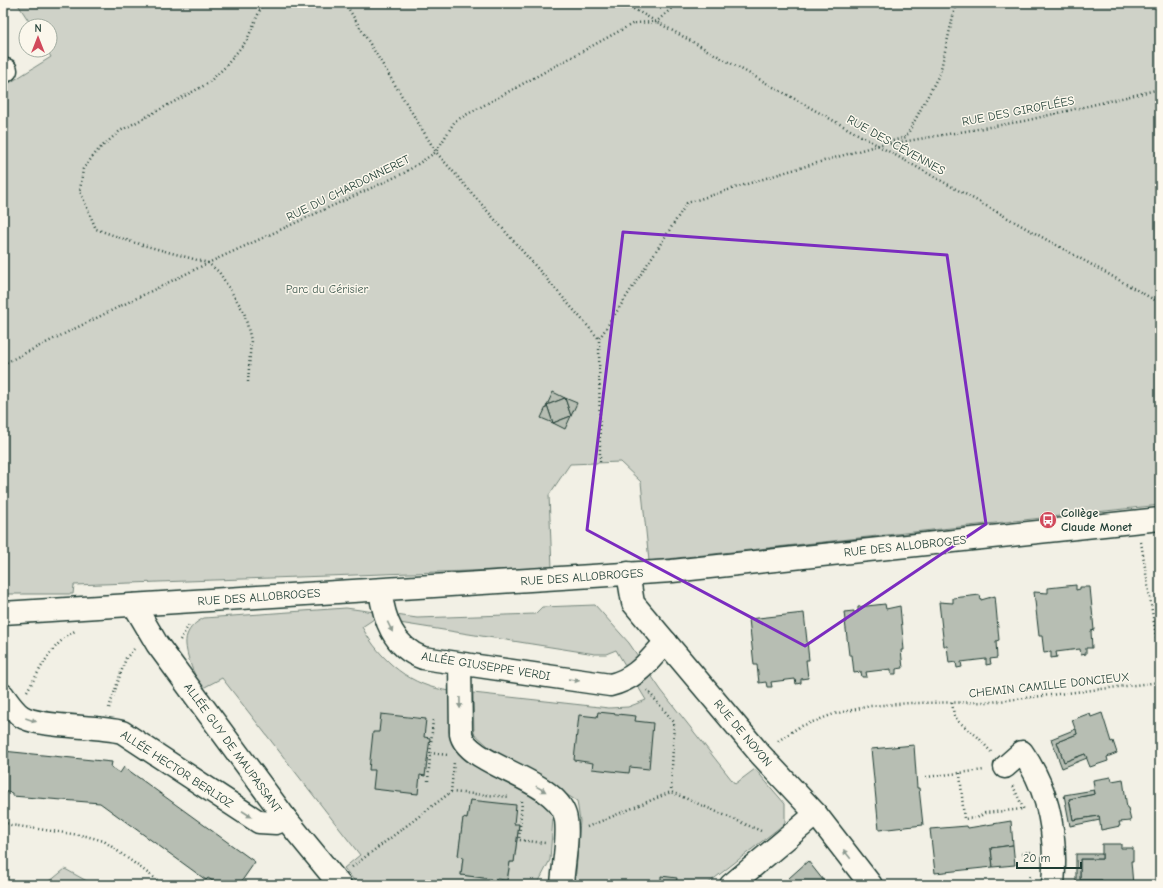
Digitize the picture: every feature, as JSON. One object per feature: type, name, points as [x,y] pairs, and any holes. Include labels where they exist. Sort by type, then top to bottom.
[{"type":"street","name":"RUE DES ALLOBROGES","points":[[3,613],[680,570],[1160,519]]},
{"type":"street","name":"RUE DE NOYON","points":[[628,573],[633,603],[760,754],[816,814],[872,885]]},
{"type":"street","name":"ALLÉE GIUSEPPE VERDI","points":[[380,590],[383,612],[396,639],[412,654],[423,658],[610,685],[624,682],[634,676]]},
{"type":"street","name":"ALLÉE GUY DE MAUPASSANT","points":[[134,605],[157,644],[286,820],[338,882]]},
{"type":"street","points":[[634,676],[666,642]]},
{"type":"street","points":[[460,664],[462,738],[469,747],[523,789],[547,792],[558,802],[565,814],[566,838],[562,885]]},
{"type":"street","name":"ALLÉE HECTOR BERLIOZ","points":[[9,702],[21,716],[33,722],[102,728],[122,732],[259,822],[276,823],[286,820]]},
{"type":"street","points":[[1005,767],[1022,752],[1031,764],[1046,796],[1054,836],[1053,885]]},
{"type":"street","points":[[731,885],[816,814]]},
{"type":"path","points":[[248,382],[251,340],[244,312],[220,272],[208,263],[132,242],[96,229],[80,191],[83,169],[99,149],[120,131],[207,84],[225,67],[247,40],[263,3]]},
{"type":"path","points":[[345,3],[436,152],[599,339]]},
{"type":"path","name":"RUE DES CÉVENNES","points":[[623,3],[1160,303]]},
{"type":"path","points":[[656,22],[678,3]]},
{"type":"path","points":[[600,462],[599,339],[687,203],[779,174],[906,137],[940,74],[956,3]]},
{"type":"path","name":"RUE DU CHARDONNERET","points":[[3,364],[208,263],[404,172],[436,152],[455,121],[634,23],[656,22]]},
{"type":"path","name":"RUE DES GIROFLÉES","points":[[879,146],[1024,121],[1160,89]]},
{"type":"path","points":[[1138,522],[1160,662]]},
{"type":"path","points":[[9,702],[58,644],[68,635],[81,628],[81,608]]},
{"type":"path","points":[[634,676],[674,722],[671,792]]},
{"type":"path","name":"CHEMIN CAMILLE DONCIEUX","points":[[760,754],[799,727],[834,714],[870,706],[911,703],[991,702],[1160,682]]},
{"type":"path","points":[[952,703],[954,715],[959,722],[978,737],[1005,767],[1026,815]]},
{"type":"path","points":[[428,781],[433,719]]},
{"type":"path","points":[[430,753],[455,756],[451,792]]},
{"type":"path","points":[[926,776],[1005,767]]},
{"type":"path","points":[[960,773],[964,819],[977,818],[985,813],[1023,809]]},
{"type":"path","points":[[338,882],[451,792],[523,789],[519,840],[566,838],[576,832],[671,792],[784,841]]},
{"type":"path","points":[[3,822],[11,825],[86,836],[104,841],[164,885]]},
{"type":"path","points":[[1032,844],[1032,858]]},
{"type":"path","points":[[1022,852],[1033,851]]},
{"type":"path","points":[[1028,885],[1030,872]]},
{"type":"highlighted area","points":[[623,232],[947,255],[986,524],[805,646],[587,530]]},
{"type":"green space","name":"Parc du Cérisier","points":[[17,3],[1160,3],[1160,505],[649,561],[641,482],[620,462],[570,464],[549,495],[552,568],[74,585],[73,594],[3,594],[3,87],[49,58],[58,58],[58,18],[27,18]]},
{"type":"green space","points":[[595,605],[629,643],[661,690],[735,784],[755,769],[785,804],[785,822],[706,885],[575,885],[580,821],[577,801],[490,748],[474,733],[473,693],[609,708],[628,707],[646,700],[616,650],[606,654],[595,654],[374,619],[362,627],[378,651],[410,678],[423,684],[451,691],[449,732],[455,745],[467,760],[550,807],[553,818],[550,860],[537,885],[507,884],[510,862],[514,862],[519,825],[514,824],[470,800],[467,819],[463,819],[458,856],[463,857],[461,875],[491,879],[490,885],[358,885],[344,868],[360,855],[222,678],[203,688],[193,671],[186,648],[187,635],[190,630],[196,623],[204,618],[346,608],[417,618],[535,614],[542,607]]},
{"type":"green space","points":[[65,869],[94,885],[49,885],[49,882]]},
{"type":"building","points":[[553,392],[565,398],[547,405]]},
{"type":"building","points":[[565,398],[571,416],[553,423],[547,405]]},
{"type":"building","points":[[565,398],[577,403],[571,416]]},
{"type":"building","points":[[547,405],[553,423],[541,418]]},
{"type":"building","points":[[571,416],[565,429],[553,423]]},
{"type":"building","points":[[1076,585],[1076,590],[1080,589],[1080,587],[1090,587],[1094,630],[1091,631],[1092,648],[1086,648],[1086,654],[1081,655],[1080,649],[1056,652],[1057,657],[1051,658],[1051,652],[1044,653],[1042,636],[1039,636],[1034,592],[1048,593],[1048,588]]},
{"type":"building","points":[[980,595],[981,600],[995,596],[999,640],[996,641],[997,658],[990,659],[991,664],[986,665],[986,659],[961,662],[962,667],[957,668],[956,662],[949,663],[947,646],[944,646],[939,602],[953,603],[953,598]]},
{"type":"building","points":[[885,604],[886,609],[900,606],[904,650],[901,650],[903,668],[896,669],[896,674],[891,674],[891,669],[866,672],[867,677],[862,677],[861,672],[854,673],[852,655],[849,655],[844,612],[854,611],[854,613],[858,612],[858,607]]},
{"type":"building","points":[[804,613],[809,660],[806,660],[808,678],[801,679],[801,683],[796,684],[795,679],[771,682],[772,687],[767,687],[766,682],[759,683],[757,665],[754,665],[749,619]]},
{"type":"building","points":[[598,712],[636,716],[635,721],[653,723],[649,769],[630,767],[629,773],[592,769],[593,763],[574,760],[579,715],[597,717]]},
{"type":"building","points":[[1090,713],[1091,717],[1102,713],[1111,742],[1113,741],[1117,753],[1107,757],[1108,761],[1090,767],[1085,754],[1064,762],[1057,742],[1077,734],[1072,720]]},
{"type":"building","points":[[381,714],[426,719],[424,737],[430,738],[425,776],[420,775],[418,794],[373,789],[375,770],[369,770],[373,732],[379,732]]},
{"type":"building","points":[[1076,729],[1077,734],[1057,742],[1064,762],[1085,754],[1087,758],[1062,768],[1051,739]]},
{"type":"building","points":[[914,745],[917,788],[919,788],[923,825],[879,830],[871,749]]},
{"type":"building","points":[[3,751],[112,762],[111,767],[120,773],[124,767],[255,862],[239,885],[219,885],[208,878],[206,880],[100,803],[12,796],[12,793],[3,791]]},
{"type":"building","points":[[1111,777],[1112,781],[1123,779],[1127,808],[1131,821],[1119,822],[1120,826],[1101,830],[1099,816],[1073,820],[1069,799],[1095,794],[1093,780]]},
{"type":"building","points":[[1094,790],[1095,794],[1069,799],[1073,820],[1099,816],[1100,820],[1070,826],[1064,795]]},
{"type":"building","points":[[470,800],[516,805],[514,824],[519,824],[514,862],[510,862],[507,880],[496,879],[496,885],[490,885],[491,879],[461,875],[463,857],[458,856],[463,818],[467,819]]},
{"type":"building","points":[[1011,821],[1013,845],[991,848],[993,867],[935,873],[930,829],[967,826],[968,828]]},
{"type":"building","points":[[1102,844],[1121,844],[1121,848],[1133,848],[1133,861],[1131,861],[1133,885],[1102,885],[1102,880],[1080,880],[1080,859],[1102,859]]},
{"type":"building","points":[[1013,845],[1015,865],[993,867],[991,848]]},
{"type":"building","points":[[1076,854],[1102,854],[1102,859],[1080,859],[1080,880],[1102,880],[1102,885],[1076,885]]},
{"type":"building","points":[[808,861],[827,885],[788,885],[791,882],[789,878]]},
{"type":"building","points":[[661,876],[677,878],[676,885],[661,885]]},
{"type":"place","name":"Collège Claude Monet","points":[[1048,520]]}]
